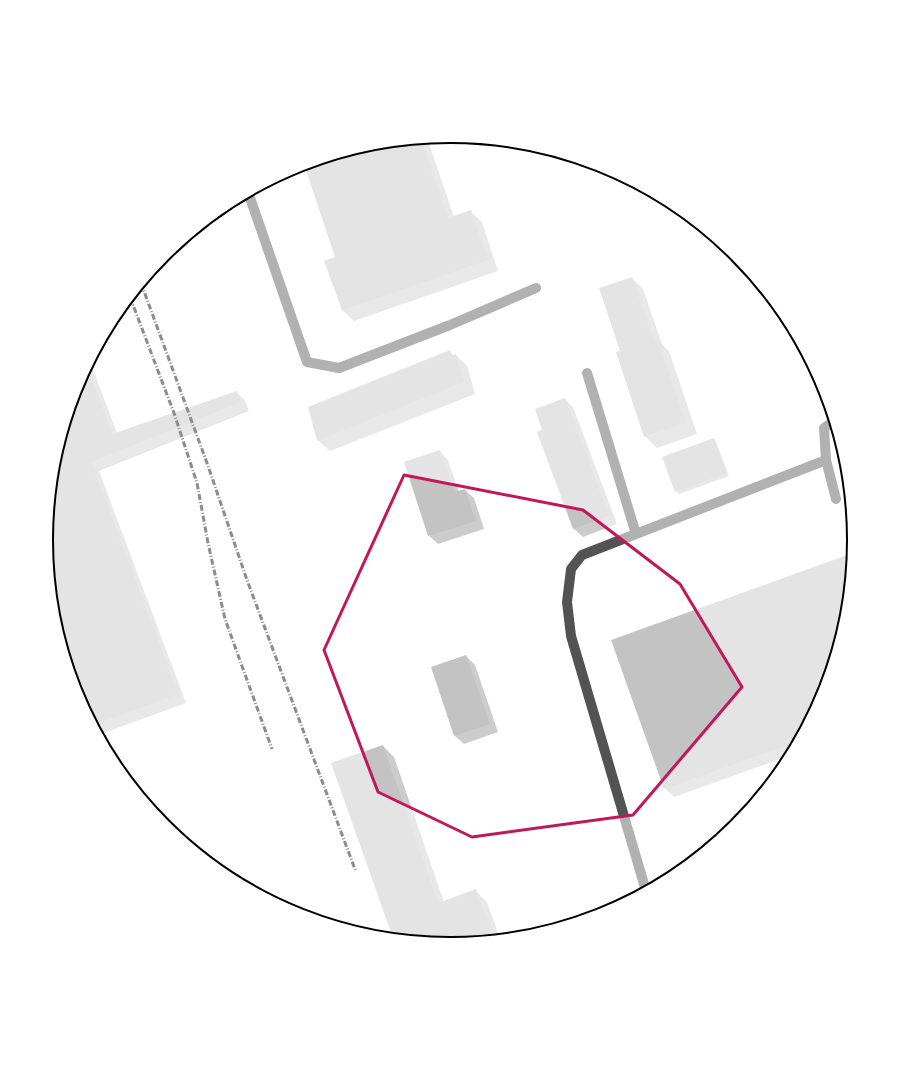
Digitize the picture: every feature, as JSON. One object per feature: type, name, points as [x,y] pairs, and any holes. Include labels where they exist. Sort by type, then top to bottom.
[{"type":"lane","points":[[250,197],[308,362],[339,368],[450,325],[536,288]]},
{"type":"lane","points":[[587,373],[636,534]]},
{"type":"lane","points":[[829,424],[824,428],[826,460],[836,499]]},
{"type":"lane","points":[[645,886],[571,636],[566,602],[571,569],[582,555],[826,460]]},
{"type":"highlighted area","points":[[404,475],[583,510],[680,584],[742,687],[633,815],[472,837],[378,792],[324,650]]},
{"type":"building","points":[[423,144],[448,218],[471,210],[488,260],[342,310],[324,261],[335,257],[306,170],[322,164],[373,151],[398,146]]},
{"type":"building","points":[[632,277],[654,340],[658,339],[686,423],[644,437],[616,352],[620,351],[599,288]]},
{"type":"building","points":[[450,350],[451,356],[456,354],[464,382],[317,441],[308,407]]},
{"type":"building","points":[[90,373],[112,434],[237,391],[241,402],[91,462],[178,694],[98,723],[83,692],[67,643],[56,592],[54,566],[53,540],[56,488],[74,412]]},
{"type":"building","points":[[565,398],[609,516],[573,529],[537,432],[542,430],[535,409]]},
{"type":"building","points":[[714,438],[727,473],[675,492],[662,457]]},
{"type":"building","points":[[440,450],[454,492],[465,489],[476,521],[428,536],[404,462]]},
{"type":"building","points":[[846,555],[844,592],[826,668],[806,716],[791,744],[664,789],[611,640]]},
{"type":"building","points":[[466,655],[490,724],[454,736],[431,667]]},
{"type":"building","points":[[383,745],[438,903],[476,889],[492,935],[450,937],[391,933],[331,763]]},
{"type":"railway","points":[[143,289],[207,463],[247,580],[356,872]]},
{"type":"railway","points":[[132,302],[174,413],[197,483],[208,543],[225,619],[272,749]]}]
